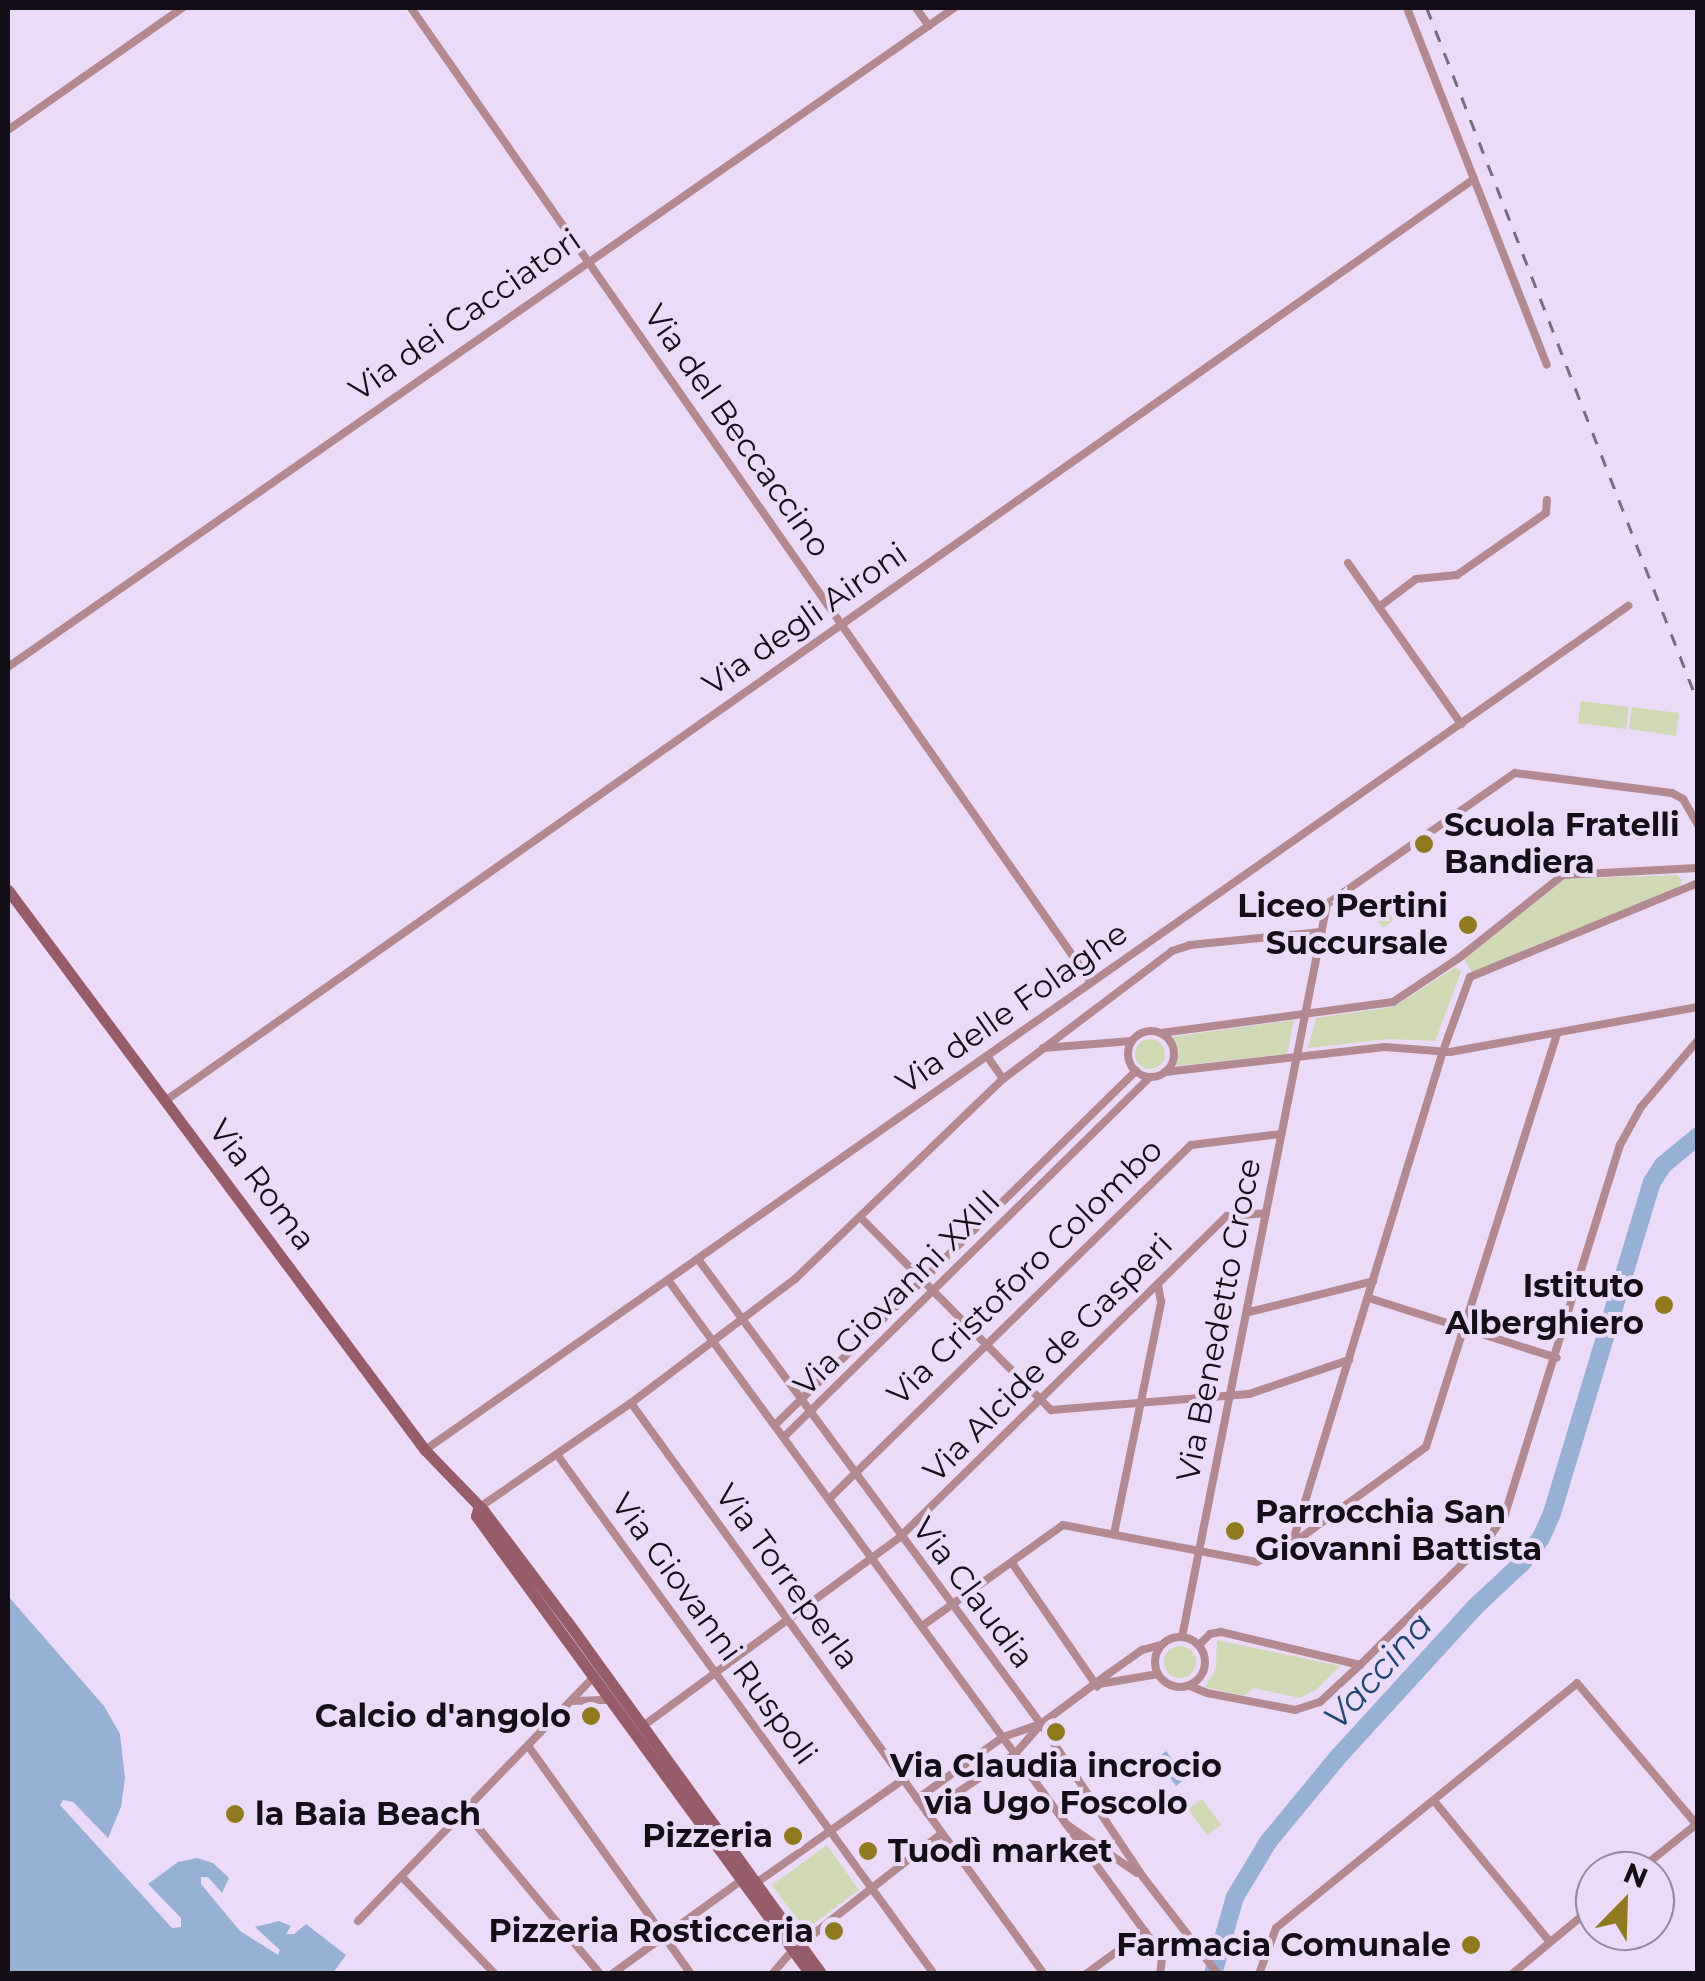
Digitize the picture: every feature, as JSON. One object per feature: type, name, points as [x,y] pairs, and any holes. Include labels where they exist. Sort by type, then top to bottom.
[{"type":"street","points":[[8,130],[182,8]]},
{"type":"street","name":"Via del Beccaccino","points":[[411,8],[1090,982]]},
{"type":"street","points":[[916,8],[929,26]]},
{"type":"street","name":"Via dei Cacciatori","points":[[8,667],[588,259],[954,8]]},
{"type":"street","points":[[1407,8],[1547,365]]},
{"type":"street","name":"Via degli Aironi","points":[[165,1100],[1474,178]]},
{"type":"street","points":[[1379,606],[1416,579],[1457,575],[1546,513],[1547,500]]},
{"type":"street","points":[[1348,563],[1461,724]]},
{"type":"street","name":"Via delle Folaghe","points":[[425,1450],[1628,606]]},
{"type":"street","name":"Via Benedetto Croce","points":[[1182,1637],[1326,908],[1337,895],[1515,773],[1667,792],[1683,800],[1698,824]]},
{"type":"street","points":[[1044,1048],[1132,1041],[1148,1031],[1161,1033],[1394,1002],[1459,958],[1564,875],[1698,868]]},
{"type":"street","points":[[1292,1544],[1443,1051],[1470,976],[1698,883]]},
{"type":"street","name":"Via Roma","points":[[8,890],[425,1450],[478,1508],[476,1516],[599,1672],[797,1947],[822,1974]]},
{"type":"street","points":[[478,1508],[558,1456],[795,1279],[862,1219],[1003,1079],[1178,948],[1321,932]]},
{"type":"street","points":[[1459,958],[1470,976]]},
{"type":"street","points":[[1132,1041],[1128,1054],[1136,1072],[1150,1077],[1165,1072],[1394,1046],[1443,1051],[1698,1007]]},
{"type":"street","points":[[1161,1033],[1174,1052],[1165,1072]]},
{"type":"street","points":[[922,1626],[1062,1525],[1257,1562],[1292,1544],[1426,1447],[1557,1034]]},
{"type":"street","points":[[1161,1645],[1155,1659],[1158,1674],[1168,1684],[1294,1710],[1320,1702],[1500,1522],[1557,1358],[1620,1145],[1638,1111],[1698,1040]]},
{"type":"street","points":[[986,1056],[1003,1079]]},
{"type":"street","name":"Via Giovanni XXIII","points":[[774,1425],[1136,1072]]},
{"type":"street","name":"Via Giovanni XXIII","points":[[784,1437],[1150,1077]]},
{"type":"street","name":"Via Cristoforo Colombo","points":[[829,1498],[1192,1145],[1281,1134]]},
{"type":"street","name":"Via Giovanni XXIII","points":[[1033,1172],[1044,1183]]},
{"type":"street","name":"Via Alcide de Gasperi","points":[[639,1728],[900,1537],[1227,1216],[1266,1213]]},
{"type":"street","points":[[862,1219],[1042,1401],[1060,1411],[1249,1394],[1350,1360]]},
{"type":"street","name":"Via Claudia","points":[[698,1259],[854,1475],[1042,1724],[1143,1877]]},
{"type":"street","name":"Via Claudia","points":[[668,1280],[1144,1931],[1162,1958],[1160,1974]]},
{"type":"street","points":[[1249,1312],[1374,1281]]},
{"type":"street","points":[[1114,1534],[1161,1302],[1158,1285]]},
{"type":"street","points":[[1368,1298],[1557,1358]]},
{"type":"street","name":"Via Torreperla","points":[[631,1403],[942,1833]]},
{"type":"street","name":"Via Giovanni Ruspoli","points":[[558,1456],[874,1891]]},
{"type":"street","points":[[1012,1563],[1098,1685]]},
{"type":"street","points":[[1199,1645],[1210,1634],[1222,1632],[1360,1665]]},
{"type":"street","points":[[927,1813],[1016,1754],[1042,1724],[1142,1650],[1182,1637],[1199,1645]]},
{"type":"street","points":[[1190,1686],[1205,1668],[1199,1645]]},
{"type":"street","points":[[358,1921],[599,1672]]},
{"type":"street","name":"Via Roma","points":[[599,1672],[612,1700],[639,1728]]},
{"type":"street","points":[[1098,1685],[1158,1674]]},
{"type":"street","points":[[1258,1974],[1276,1928],[1577,1683],[1697,1824],[1663,1851]]},
{"type":"street","points":[[574,1701],[612,1700]]},
{"type":"street","points":[[918,1799],[1003,1737],[1042,1724]]},
{"type":"street","points":[[529,1748],[692,1974]]},
{"type":"street","points":[[612,1974],[664,1934],[904,1780]]},
{"type":"street","points":[[1435,1802],[1550,1942]]},
{"type":"street","points":[[466,1813],[600,1974]]},
{"type":"street","name":"Via Claudia","points":[[1058,1818],[1143,1877]]},
{"type":"street","points":[[772,1974],[797,1947],[874,1891],[942,1833],[1044,1974]]},
{"type":"street","points":[[402,1877],[494,1974]]},
{"type":"street","points":[[1143,1877],[1218,1974]]},
{"type":"street","points":[[874,1891],[934,1974]]},
{"type":"street","points":[[1512,1974],[1575,1922]]},
{"type":"street","points":[[1086,1974],[1144,1931]]},
{"type":"street","name":"Via Roma","points":[[797,1947],[810,1974]]},
{"type":"green space","points":[[1581,701],[1629,707],[1626,729],[1578,723]]},
{"type":"green space","points":[[1632,707],[1679,713],[1676,736],[1629,729]]},
{"type":"green space","points":[[1677,875],[1682,880],[1679,888],[1472,972],[1464,959],[1565,879]]},
{"type":"green space","points":[[1377,896],[1394,920],[1383,928],[1366,904]]},
{"type":"green space","points":[[1456,967],[1461,972],[1435,1041],[1389,1039],[1308,1048],[1316,1018],[1393,1007]]},
{"type":"green space","points":[[1294,1020],[1287,1054],[1176,1066],[1179,1052],[1171,1037]]},
{"type":"green space","points":[[1150,1039],[1161,1043],[1165,1054],[1161,1065],[1150,1069],[1139,1065],[1135,1054],[1139,1043]]},
{"type":"green space","points":[[1217,1640],[1340,1666],[1317,1689],[1300,1698],[1253,1688],[1244,1696],[1205,1687],[1216,1669]]},
{"type":"green space","points":[[1180,1646],[1191,1651],[1196,1662],[1191,1673],[1180,1678],[1169,1673],[1164,1662],[1169,1651]]},
{"type":"green space","points":[[1202,1799],[1221,1825],[1207,1835],[1188,1809]]},
{"type":"green space","points":[[827,1845],[859,1890],[805,1930],[772,1885]]},
{"type":"water","points":[[8,1596],[104,1706],[120,1734],[125,1778],[121,1807],[108,1838],[73,1802],[63,1800],[60,1805],[172,1928],[181,1927],[181,1918],[148,1884],[178,1862],[197,1858],[213,1863],[229,1878],[222,1893],[208,1877],[201,1877],[201,1884],[240,1931],[278,1955],[280,1950],[255,1927],[279,1921],[291,1926],[286,1934],[294,1934],[306,1924],[346,1955],[333,1973],[8,1973]]},
{"type":"water","points":[[1166,1751],[1186,1778],[1176,1786],[1156,1759]]},
{"type":"waterway","name":"Vaccina","points":[[1213,1974],[1235,1897],[1268,1842],[1339,1756],[1475,1607],[1522,1563],[1541,1538],[1552,1513],[1652,1182],[1663,1165],[1698,1136]]},
{"type":"railway","points":[[1427,8],[1698,702]]},
{"type":"place","name":"Scuola Fratelli Bandiera","points":[[1424,844]]},
{"type":"place","name":"Liceo Pertini Succursale","points":[[1468,925]]},
{"type":"place","name":"Istituto Alberghiero","points":[[1664,1305]]},
{"type":"place","name":"Parrocchia San Giovanni Battista","points":[[1235,1531]]},
{"type":"place","name":"Calcio d'angolo","points":[[591,1716]]},
{"type":"place","name":"Via Claudia incrocio via Ugo Foscolo","points":[[1056,1732]]},
{"type":"place","name":"la Baia Beach","points":[[235,1814]]},
{"type":"place","name":"Pizzeria","points":[[793,1836]]},
{"type":"place","name":"Tuodì market","points":[[868,1851]]},
{"type":"place","name":"Pizzeria Rosticceria","points":[[834,1931]]},
{"type":"place","name":"Farmacia Comunale","points":[[1471,1945]]}]
